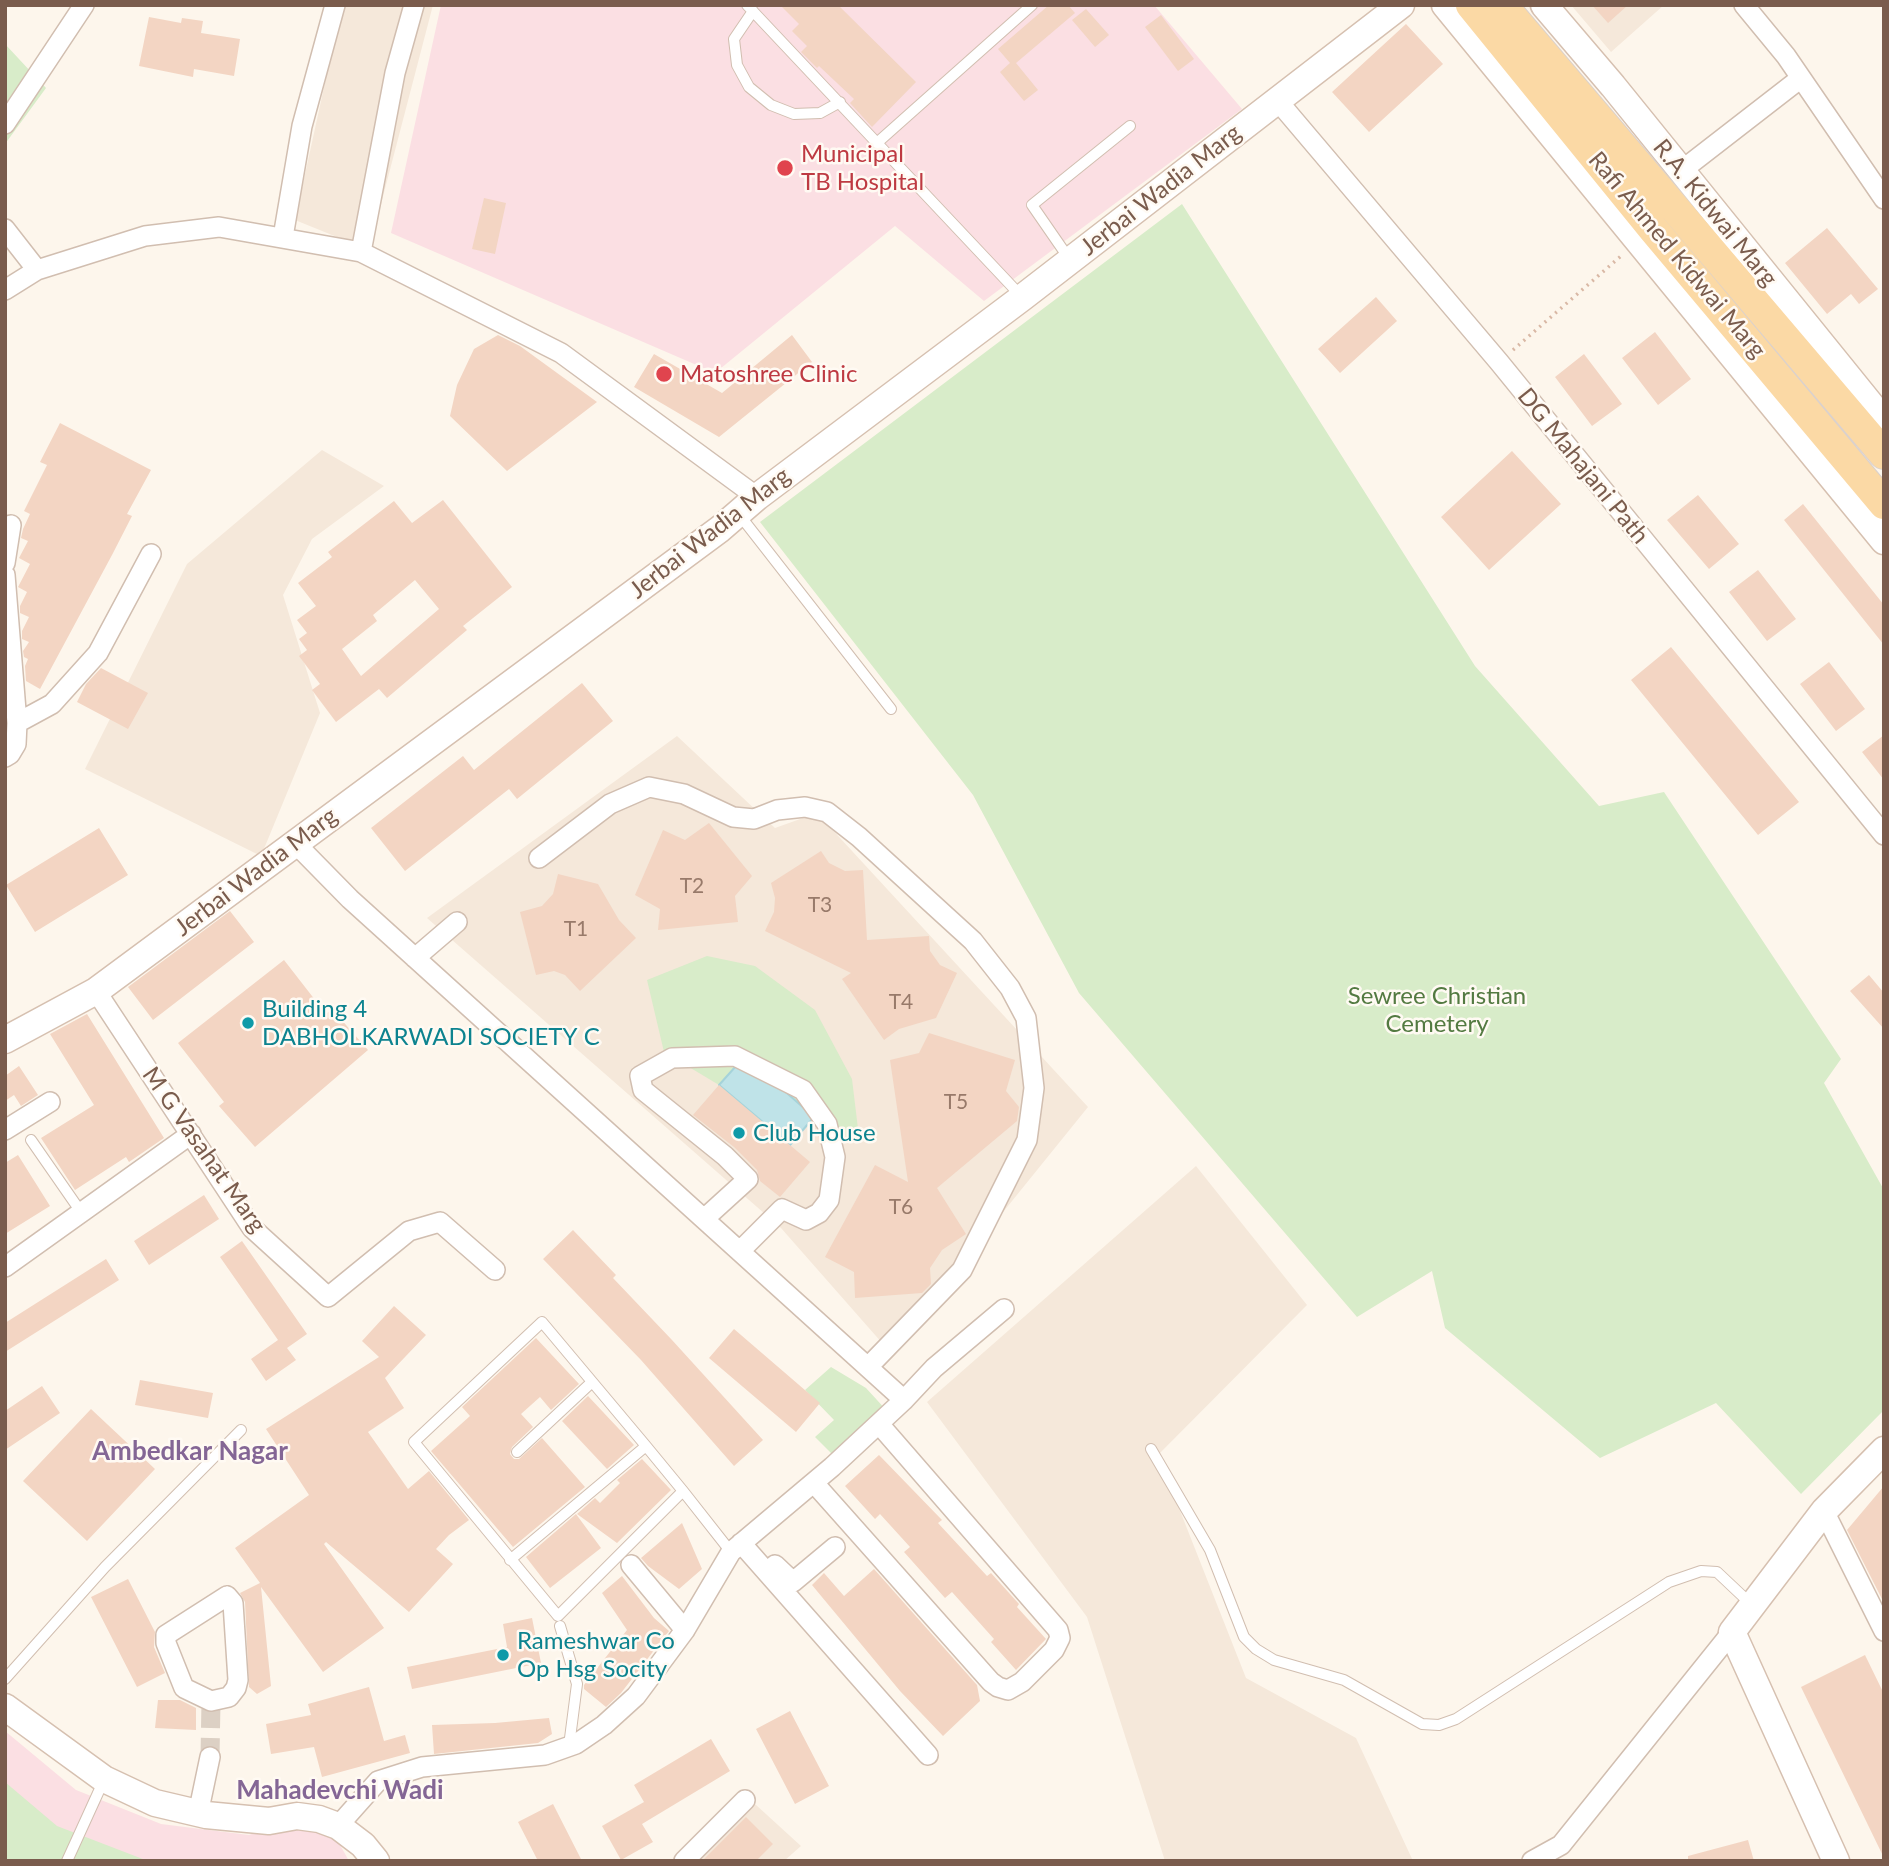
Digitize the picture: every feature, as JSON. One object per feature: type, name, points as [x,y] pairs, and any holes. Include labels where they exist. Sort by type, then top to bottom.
[{"type":"main road","name":"Jerbai Wadia Marg","points":[[5,1040],[96,991],[720,529],[1401,5]]},
{"type":"main road","points":[[1445,5],[1608,189],[1639,241],[1884,541]]},
{"type":"main road","name":"Rafi Ahmed Kidwai Marg","points":[[1471,5],[1608,189],[1884,504]]},
{"type":"main road","points":[[1503,5],[1884,454]]},
{"type":"main road","name":"R.A. Kidwai Marg","points":[[1544,5],[1884,421]]},
{"type":"main road","points":[[1779,330],[1825,350]]},
{"type":"main road","points":[[1836,1861],[1732,1632],[1824,1511],[1884,1450]]},
{"type":"main road","points":[[5,1707],[104,1779],[155,1803],[198,1814],[269,1821],[297,1816],[319,1819],[338,1826],[363,1845],[376,1861]]},
{"type":"street","points":[[5,124],[83,5]]},
{"type":"street","points":[[283,237],[302,126],[335,5]]},
{"type":"street","points":[[361,252],[395,73],[414,5]]},
{"type":"street","points":[[1744,5],[1786,56],[1884,199]]},
{"type":"street","points":[[1681,171],[1801,78]]},
{"type":"street","name":"DG Mahajani Path","points":[[1276,100],[1499,362],[1884,835]]},
{"type":"street","points":[[5,290],[37,270],[145,236],[186,230],[219,227],[361,252],[561,353],[748,505]]},
{"type":"street","points":[[5,229],[37,270]]},
{"type":"street","points":[[5,563],[11,525]]},
{"type":"street","points":[[17,723],[52,704],[98,653],[151,554]]},
{"type":"street","points":[[5,575],[17,723],[16,744],[5,757]]},
{"type":"street","points":[[540,858],[610,804],[649,787],[684,794],[733,817],[754,819],[777,810],[805,807],[827,812],[859,837],[973,940],[1010,988],[1026,1018],[1034,1088],[1027,1140],[962,1270],[868,1367]]},
{"type":"street","points":[[295,843],[349,899],[904,1400]]},
{"type":"street","points":[[415,958],[457,922]]},
{"type":"street","name":"M G Vasahat Marg","points":[[96,991],[252,1228],[328,1297],[409,1231],[440,1222],[495,1270]]},
{"type":"street","points":[[704,1219],[748,1179],[725,1156],[643,1090],[640,1076],[672,1058],[735,1056],[803,1090],[827,1124],[835,1157],[829,1200],[819,1213],[806,1220],[782,1209],[740,1251]]},
{"type":"street","points":[[5,1130],[50,1102]]},
{"type":"street","points":[[5,1266],[191,1134]]},
{"type":"street","points":[[771,1524],[904,1400],[934,1368],[1004,1309]]},
{"type":"street","points":[[814,1483],[991,1682],[1008,1690],[1022,1682],[1054,1650],[1060,1638],[1058,1630],[878,1424]]},
{"type":"street","points":[[338,1826],[378,1781],[422,1767],[545,1755],[569,1747],[604,1725],[636,1696],[744,1544],[794,1510]]},
{"type":"street","points":[[1824,1511],[1884,1631]]},
{"type":"street","points":[[744,1544],[782,1581],[928,1755]]},
{"type":"street","points":[[782,1581],[796,1581],[835,1547]]},
{"type":"street","points":[[631,1565],[685,1630]]},
{"type":"street","points":[[227,1596],[233,1603],[238,1680],[229,1697],[211,1701],[184,1688],[166,1643],[166,1636],[227,1596]]},
{"type":"street","points":[[1532,1861],[1561,1845],[1732,1632]]},
{"type":"street","points":[[198,1814],[210,1757]]},
{"type":"street","points":[[684,1861],[745,1800]]},
{"type":"lane","points":[[878,142],[1032,5]]},
{"type":"lane","points":[[840,102],[820,113],[794,114],[771,105],[749,87],[737,65],[734,39],[750,8],[840,102],[878,142],[1023,297]]},
{"type":"lane","points":[[1070,260],[1032,205],[1130,126]]},
{"type":"lane","points":[[748,505],[891,709]]},
{"type":"lane","points":[[31,1140],[80,1212]]},
{"type":"lane","points":[[683,1491],[558,1616],[414,1442],[542,1322],[683,1491],[744,1544]]},
{"type":"lane","points":[[517,1452],[592,1382]]},
{"type":"lane","points":[[5,1679],[106,1567],[241,1430]]},
{"type":"lane","points":[[510,1559],[646,1446]]},
{"type":"lane","points":[[1151,1449],[1210,1550],[1244,1637],[1256,1649],[1274,1660],[1344,1679],[1422,1724],[1439,1725],[1456,1719],[1669,1582],[1701,1572],[1717,1572],[1752,1606]]},
{"type":"lane","points":[[560,1626],[577,1684],[569,1747]]},
{"type":"lane","points":[[67,1861],[104,1779]]},
{"type":"path","points":[[1499,362],[1639,241]]},
{"type":"shaded area","points":[[342,5],[433,5],[369,250],[295,220]]},
{"type":"shaded area","name":"Municipal TB Hospital","points":[[441,5],[1154,5],[1242,109],[984,301],[895,226],[715,373],[391,233]]},
{"type":"shaded area","points":[[1571,5],[1664,5],[1611,52]]},
{"type":"shaded area","points":[[322,450],[384,486],[312,539],[283,595],[320,713],[261,856],[85,769],[187,564]]},
{"type":"shaded area","points":[[677,736],[775,828],[817,813],[1088,1107],[890,1352],[781,1228],[427,918]]},
{"type":"shaded area","points":[[1196,1166],[1307,1305],[1158,1455],[1246,1678],[1356,1738],[1413,1861],[1165,1861],[1087,1617],[927,1402]]},
{"type":"shaded area","points":[[5,1731],[76,1790],[161,1824],[249,1835],[320,1809],[349,1861],[5,1861]]},
{"type":"shaded area","points":[[744,1794],[801,1846],[784,1861],[673,1861]]},
{"type":"green space","points":[[5,44],[46,88],[5,144]]},
{"type":"green space","name":"Sewree Christian Cemetery","points":[[1182,204],[1475,666],[1599,806],[1664,792],[1841,1059],[1824,1083],[1884,1190],[1884,1410],[1801,1494],[1716,1403],[1600,1458],[1445,1328],[1432,1271],[1357,1317],[1079,993],[973,795],[760,522]]},
{"type":"green space","points":[[707,956],[755,966],[815,1010],[852,1079],[859,1137],[827,1146],[814,1117],[744,1056],[719,1085],[664,1052],[647,980]]},
{"type":"green space","points":[[831,1367],[866,1388],[888,1412],[835,1457],[815,1437],[834,1420],[805,1390]]},
{"type":"green space","points":[[5,1782],[57,1826],[148,1861],[5,1861]]},
{"type":"water","points":[[745,1056],[814,1117],[790,1145],[719,1085]]},
{"type":"building","points":[[780,5],[838,5],[916,82],[872,127],[850,103],[854,99],[801,52],[807,46],[792,31],[799,24]]},
{"type":"building","points":[[1049,5],[1068,5],[1075,13],[1016,63],[1038,90],[1024,101],[1000,72],[1010,63],[998,49]]},
{"type":"building","points":[[1592,5],[1628,5],[1608,23]]},
{"type":"building","points":[[1086,9],[1109,35],[1095,47],[1072,20]]},
{"type":"building","points":[[1161,15],[1194,59],[1178,71],[1145,27]]},
{"type":"building","points":[[149,17],[181,23],[182,18],[203,21],[201,33],[240,39],[234,76],[194,69],[193,77],[139,66]]},
{"type":"building","points":[[1406,24],[1443,64],[1369,132],[1332,92]]},
{"type":"building","points":[[484,198],[506,203],[495,254],[472,249]]},
{"type":"building","points":[[1827,228],[1878,289],[1859,304],[1851,294],[1827,314],[1785,263]]},
{"type":"building","points":[[1376,297],[1397,321],[1340,373],[1318,349]]},
{"type":"building","points":[[1655,332],[1691,379],[1658,405],[1622,358]]},
{"type":"building","points":[[498,335],[520,346],[597,402],[507,471],[450,416],[457,385],[474,349]]},
{"type":"building","points":[[792,335],[812,362],[719,437],[634,387],[654,354],[722,393]]},
{"type":"building","points":[[1584,354],[1622,404],[1592,426],[1555,377]]},
{"type":"building","points":[[60,423],[151,470],[127,514],[132,516],[40,689],[26,681],[25,666],[28,659],[24,657],[23,651],[29,642],[22,639],[22,631],[29,617],[20,613],[20,606],[27,592],[18,587],[30,564],[19,558],[28,541],[21,538],[30,514],[24,511],[47,465],[40,462]]},
{"type":"building","points":[[1512,451],[1561,504],[1489,570],[1441,517]]},
{"type":"building","points":[[1698,495],[1739,544],[1709,569],[1667,520]]},
{"type":"building","points":[[443,500],[512,587],[463,626],[467,630],[387,698],[379,689],[336,722],[312,690],[320,684],[299,656],[307,650],[299,639],[307,633],[297,620],[316,606],[298,583],[332,557],[328,552],[394,501],[412,523]],"holes":[[[415,580],[439,609],[361,676],[342,649],[377,621],[373,615]]]},
{"type":"building","points":[[1803,504],[1884,605],[1884,645],[1784,520]]},
{"type":"building","points":[[1758,570],[1796,619],[1767,641],[1729,592]]},
{"type":"building","points":[[1671,647],[1799,802],[1758,835],[1631,680]]},
{"type":"building","points":[[1829,662],[1865,709],[1836,731],[1800,684]]},
{"type":"building","points":[[101,668],[148,693],[128,729],[77,702],[86,684]]},
{"type":"building","points":[[582,683],[613,721],[517,799],[509,789],[405,871],[371,828],[463,756],[474,770]]},
{"type":"building","points":[[1884,735],[1884,780],[1862,752]]},
{"type":"building","points":[[709,823],[752,876],[735,896],[738,922],[658,930],[660,909],[635,895],[663,830],[685,840]]},
{"type":"building","points":[[99,828],[128,875],[35,932],[6,885]]},
{"type":"building","points":[[821,851],[829,863],[845,871],[863,870],[867,940],[929,936],[930,951],[940,965],[957,973],[936,1018],[899,1029],[884,1040],[842,979],[851,973],[765,931],[774,912],[775,898],[771,883]]},
{"type":"building","points":[[558,874],[598,884],[619,920],[636,938],[580,991],[565,975],[554,971],[536,975],[520,912],[542,906],[553,894]]},
{"type":"building","points":[[230,911],[254,942],[153,1020],[128,987]]},
{"type":"building","points":[[284,960],[326,1014],[332,1009],[368,1050],[255,1147],[219,1106],[224,1102],[178,1043]]},
{"type":"building","points":[[1869,975],[1884,993],[1884,1029],[1850,991]]},
{"type":"building","points":[[87,1014],[164,1138],[129,1162],[126,1157],[75,1190],[41,1138],[94,1105],[50,1034]]},
{"type":"building","points":[[929,1033],[1015,1060],[1006,1091],[1019,1107],[1017,1121],[937,1188],[966,1234],[942,1250],[930,1268],[931,1284],[922,1293],[855,1298],[854,1272],[825,1257],[875,1165],[908,1182],[890,1060],[919,1053]]},
{"type":"building","points":[[19,1066],[38,1095],[21,1106],[14,1095],[5,1101],[5,1076]]},
{"type":"building","name":"Club House","points":[[719,1085],[810,1162],[780,1197],[760,1181],[757,1170],[734,1147],[693,1115]]},
{"type":"building","points":[[18,1155],[50,1206],[5,1234],[5,1163]]},
{"type":"building","points":[[204,1195],[219,1219],[149,1265],[134,1241]]},
{"type":"building","points":[[573,1230],[616,1275],[613,1278],[763,1440],[734,1466],[641,1360],[543,1259]]},
{"type":"building","points":[[242,1241],[307,1334],[287,1348],[296,1360],[266,1381],[251,1359],[278,1340],[220,1257]]},
{"type":"building","points":[[106,1259],[119,1280],[5,1352],[5,1323]]},
{"type":"building","points":[[394,1306],[426,1335],[385,1378],[404,1408],[368,1432],[408,1489],[429,1471],[469,1520],[436,1549],[453,1564],[409,1612],[326,1542],[324,1544],[384,1628],[323,1672],[261,1587],[271,1686],[257,1694],[249,1687],[245,1602],[240,1593],[260,1583],[235,1548],[309,1495],[266,1429],[379,1357],[362,1341]]},
{"type":"building","points":[[734,1329],[820,1403],[796,1432],[709,1358]]},
{"type":"building","points":[[536,1338],[579,1384],[551,1410],[540,1397],[521,1414],[533,1427],[512,1447],[510,1454],[514,1459],[519,1459],[542,1438],[585,1487],[513,1547],[431,1451],[470,1416],[462,1407]]},
{"type":"building","points":[[140,1380],[213,1393],[208,1418],[135,1405]]},
{"type":"building","points":[[42,1386],[60,1413],[5,1450],[5,1411]]},
{"type":"building","points":[[588,1396],[634,1445],[607,1469],[562,1421]]},
{"type":"building","points":[[91,1409],[155,1469],[87,1541],[23,1481]]},
{"type":"building","points":[[879,1455],[942,1520],[938,1523],[987,1576],[991,1573],[1046,1639],[1016,1670],[991,1642],[994,1639],[952,1592],[945,1598],[904,1552],[910,1547],[880,1514],[875,1519],[845,1486]]},
{"type":"building","points":[[642,1459],[671,1490],[617,1543],[577,1514],[595,1498],[600,1503],[620,1483],[617,1480]]},
{"type":"building","points":[[1884,1486],[1884,1603],[1847,1530]]},
{"type":"building","points":[[576,1514],[601,1548],[550,1588],[526,1557]]},
{"type":"building","points":[[682,1523],[702,1569],[679,1589],[641,1558]]},
{"type":"building","points":[[874,1569],[977,1685],[980,1701],[943,1736],[900,1691],[812,1585],[824,1573],[844,1596]]},
{"type":"building","points":[[622,1576],[654,1618],[669,1631],[621,1693],[606,1707],[584,1689],[584,1685],[627,1630],[602,1593]]},
{"type":"building","points":[[128,1579],[155,1632],[154,1647],[165,1673],[137,1687],[91,1597]]},
{"type":"building","name":"Rameshwar Co Op Hsg Socity","points":[[532,1618],[541,1663],[412,1689],[407,1667],[507,1647],[503,1624]]},
{"type":"building","points":[[1865,1655],[1884,1694],[1884,1858],[1801,1687]]},
{"type":"building","points":[[369,1687],[384,1741],[405,1735],[410,1753],[322,1777],[314,1747],[271,1754],[266,1724],[311,1715],[308,1704]]},
{"type":"building","points":[[158,1700],[180,1700],[196,1708],[196,1730],[155,1728]]},
{"type":"building","points":[[790,1711],[829,1786],[795,1804],[756,1729]]},
{"type":"building","points":[[549,1718],[552,1734],[538,1743],[434,1754],[432,1725]]},
{"type":"building","points":[[711,1739],[730,1771],[642,1824],[653,1842],[621,1860],[602,1826],[644,1802],[634,1785]]},
{"type":"building","points":[[553,1804],[582,1861],[538,1861],[518,1822]]},
{"type":"building","points":[[746,1817],[773,1844],[756,1861],[702,1861]]},
{"type":"building","points":[[1748,1840],[1754,1861],[1688,1861],[1688,1856]]},
{"type":"tunnel","points":[[210,1757],[211,1701]]},
{"type":"place","name":"Municipal TB Hospital","points":[[785,168]]},
{"type":"place","name":"Matoshree Clinic","points":[[664,374]]},
{"type":"place","name":"Building 4 DABHOLKARWADI SOCIETY C","points":[[248,1023]]},
{"type":"place","name":"Club House","points":[[739,1133]]},
{"type":"place","name":"Rameshwar Co Op Hsg Socity","points":[[503,1655]]},
{"type":"district","name":"Ambedkar Nagar","points":[[190,1452]]},
{"type":"district","name":"Mahadevchi Wadi","points":[[340,1791]]}]
